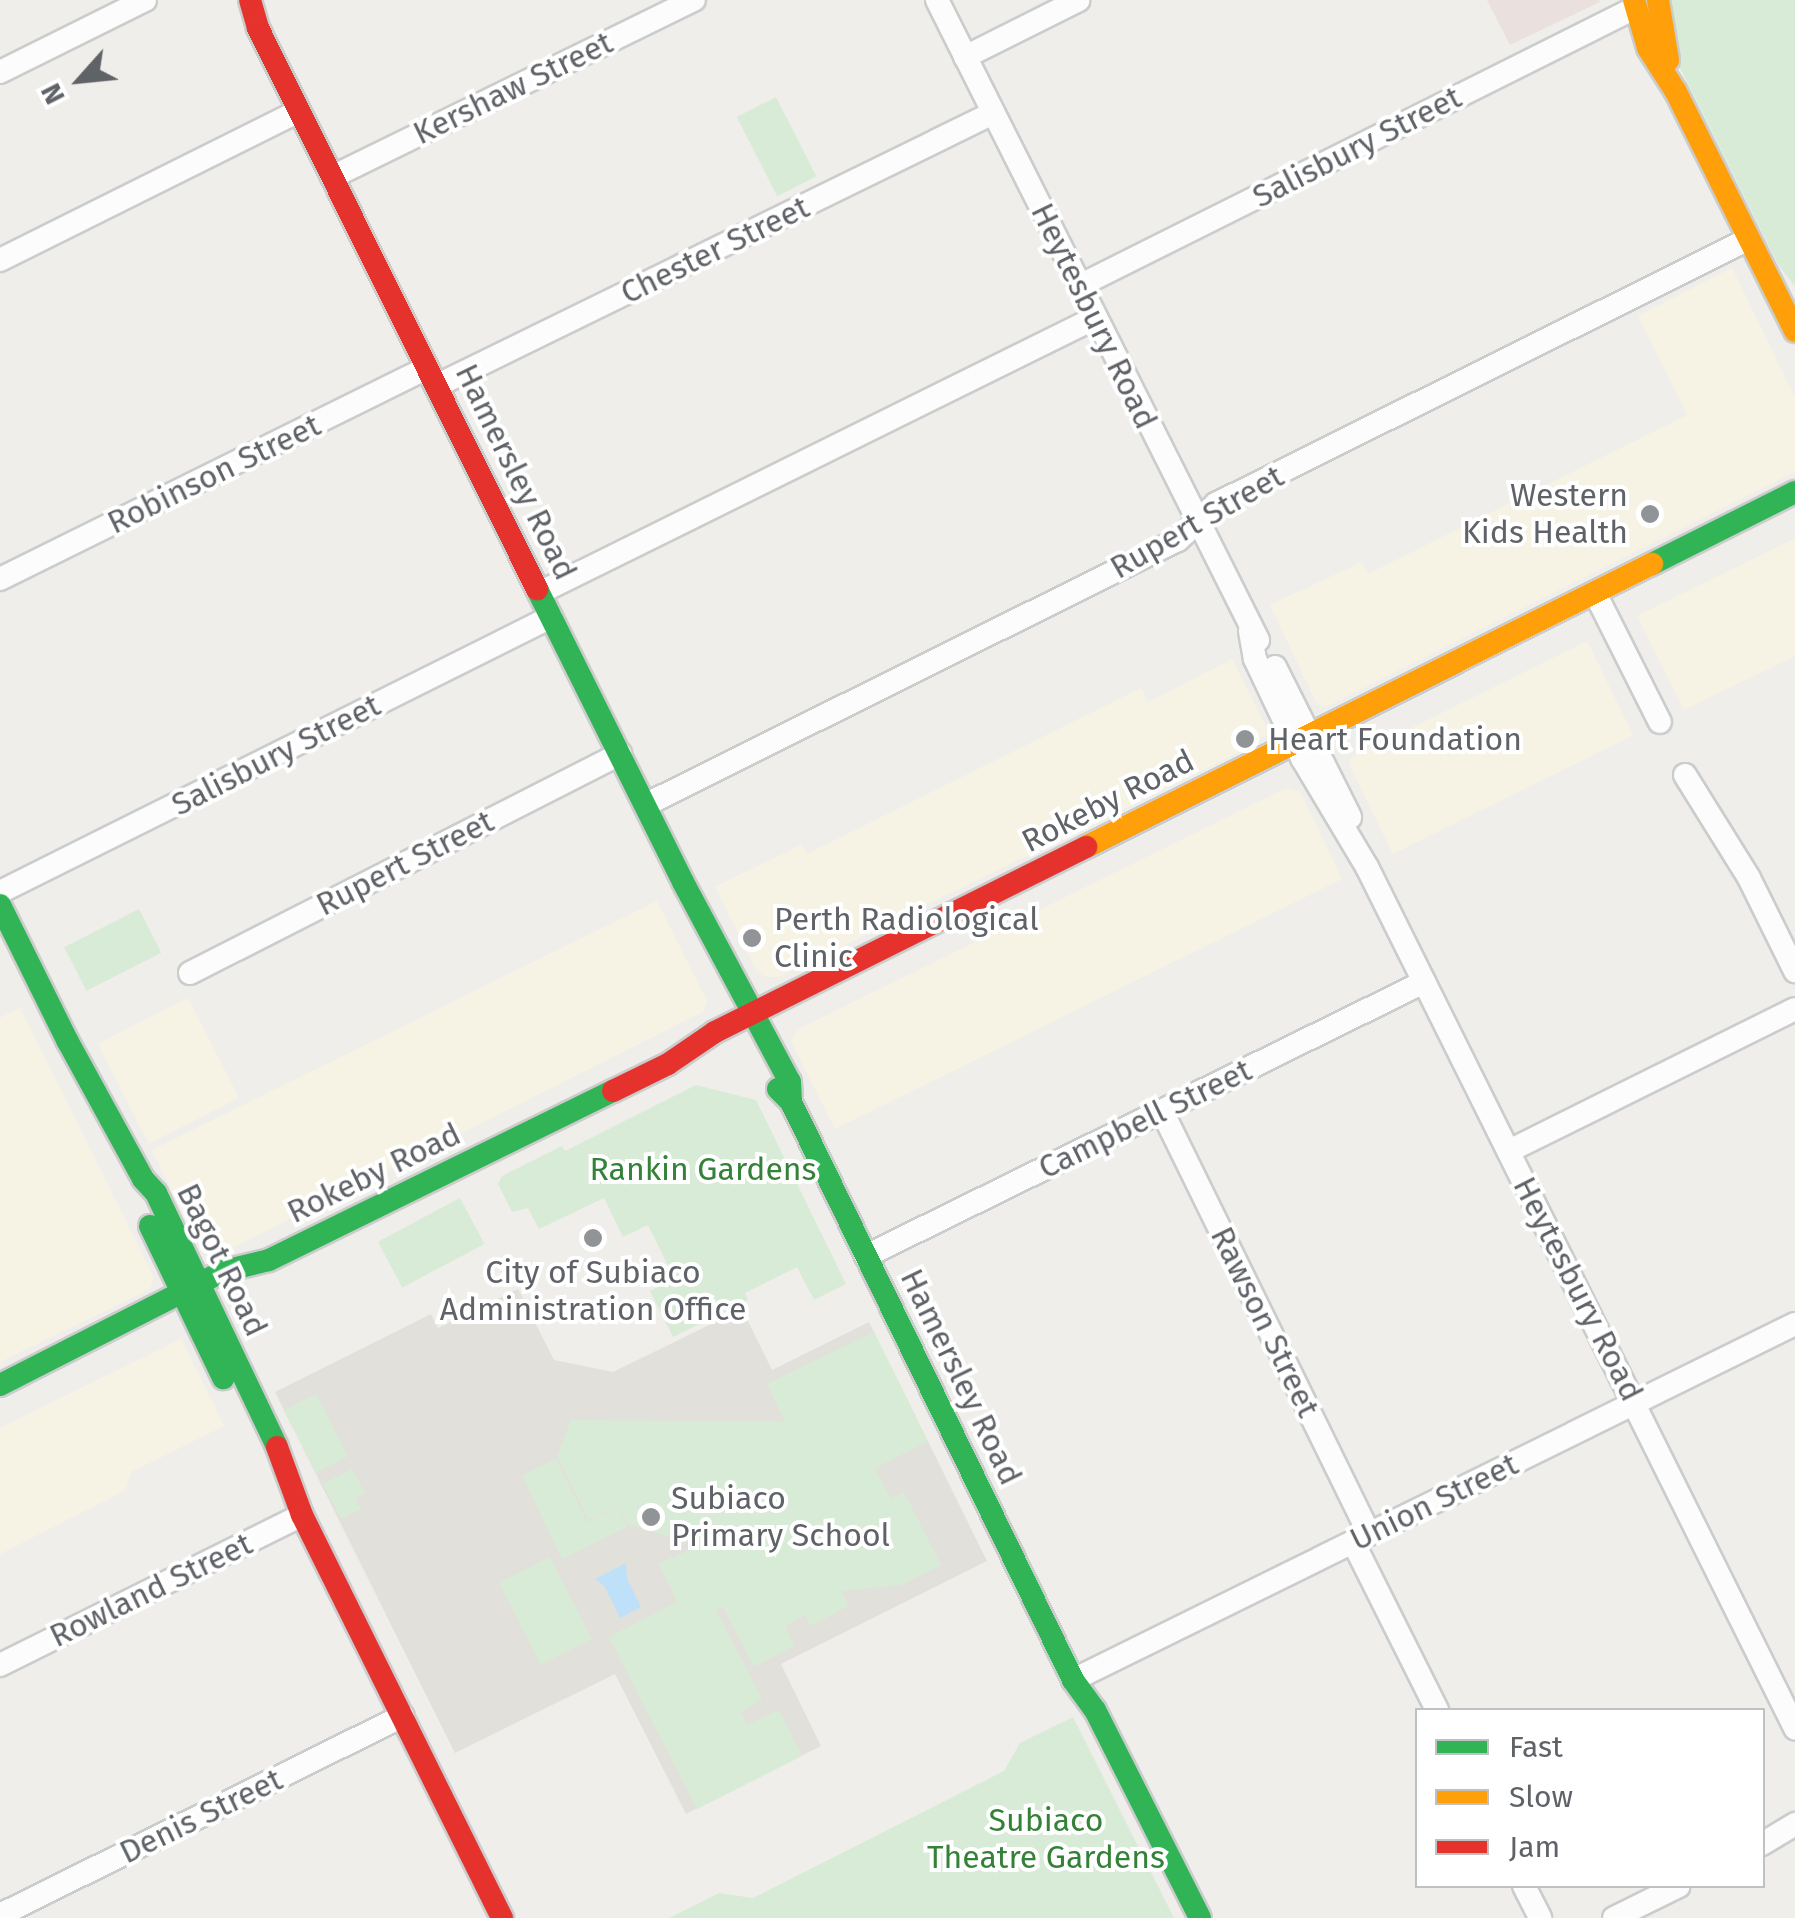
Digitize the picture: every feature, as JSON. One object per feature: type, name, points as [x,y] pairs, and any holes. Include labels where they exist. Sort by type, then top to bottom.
[{"type":"main road","name":"Hamersley Road","points":[[235,0],[258,28]]},
{"type":"main road","name":"Hamersley Road","points":[[250,0],[258,28],[714,946],[732,966],[777,1088],[791,1102],[1073,1680],[1095,1710],[1200,1918]]},
{"type":"main road","points":[[1658,0],[1676,92]]},
{"type":"main road","points":[[1635,4],[1644,40],[1676,92],[1795,331]]},
{"type":"main road","name":"Rokeby Road","points":[[1599,602],[1795,492]]},
{"type":"main road","name":"Rokeby Road","points":[[0,1403],[195,1297],[224,1271],[269,1260],[668,1064],[702,1057],[752,1023],[1306,747],[1599,602],[1795,514]]},
{"type":"main road","name":"Bagot Road","points":[[0,905],[67,1040],[143,1179],[156,1193],[195,1297],[293,1480],[302,1515],[502,1918]]},
{"type":"main road","name":"Rokeby Road","points":[[0,1385],[195,1297]]},
{"type":"main road","name":"Hamersley Road","points":[[1073,1680],[1084,1722],[1184,1918]]},
{"type":"street","points":[[0,72],[144,0]]},
{"type":"street","name":"Kershaw Street","points":[[332,176],[694,0]]},
{"type":"street","name":"Heytesbury Road","points":[[937,0],[1250,632],[1255,659],[1350,817],[1359,852],[1795,1728]]},
{"type":"street","points":[[965,57],[1079,0]]},
{"type":"street","name":"Salisbury Street","points":[[1079,286],[1635,4]]},
{"type":"street","points":[[0,260],[300,111]]},
{"type":"street","name":"Chester Street","points":[[432,377],[993,113]]},
{"type":"street","name":"Rupert Street","points":[[645,805],[1178,540],[1216,504],[1749,238]]},
{"type":"street","points":[[539,592],[1095,318]]},
{"type":"street","name":"Robinson Street","points":[[0,579],[432,377]]},
{"type":"street","points":[[1599,602],[1660,722]]},
{"type":"street","name":"Salisbury Street","points":[[0,892],[551,617]]},
{"type":"street","name":"Rupert Street","points":[[190,973],[620,754]]},
{"type":"street","points":[[1685,775],[1749,878],[1795,971]]},
{"type":"street","name":"Campbell Street","points":[[866,1256],[1424,982]]},
{"type":"street","points":[[1509,1151],[1795,1009]]},
{"type":"street","name":"Rawson Street","points":[[1162,1111],[1436,1708]]},
{"type":"street","name":"Union Street","points":[[1073,1680],[1795,1324]]},
{"type":"street","name":"Rowland Street","points":[[0,1665],[302,1515]]},
{"type":"street","name":"Denis Street","points":[[0,1915],[402,1716]]},
{"type":"street","points":[[1525,1888],[1540,1918]]},
{"type":"street","points":[[1614,1918],[1675,1888]]},
{"type":"shaded area","points":[[1487,0],[1599,0],[1600,2],[1510,45]]},
{"type":"shaded area","points":[[1732,268],[1795,397],[1795,472],[1326,707],[1317,704],[1270,605],[1362,562],[1368,574],[1687,415],[1638,316]]},
{"type":"shaded area","points":[[1795,538],[1795,656],[1684,710],[1637,616]]},
{"type":"shaded area","points":[[1587,641],[1633,735],[1393,854],[1349,764],[1351,758]]},
{"type":"shaded area","points":[[1232,659],[1269,733],[1238,753],[779,977],[766,977],[756,970],[715,887],[801,845],[807,854],[1141,688],[1148,702]]},
{"type":"shaded area","points":[[1286,788],[1300,792],[1342,879],[835,1129],[791,1041],[797,1030]]},
{"type":"shaded area","points":[[657,901],[707,1001],[704,1011],[222,1253],[199,1246],[152,1150]]},
{"type":"shaded area","points":[[188,998],[239,1098],[149,1144],[98,1044]]},
{"type":"shaded area","points":[[20,1008],[154,1278],[150,1289],[0,1362],[0,1018]]},
{"type":"shaded area","name":"Subiaco Primary School","points":[[518,1289],[554,1360],[613,1372],[742,1309],[772,1370],[869,1322],[987,1561],[781,1664],[821,1746],[686,1814],[615,1674],[455,1753],[275,1392],[431,1314],[438,1328]]},
{"type":"shaded area","points":[[181,1339],[224,1426],[131,1472],[126,1490],[0,1554],[0,1428]]},
{"type":"green space","points":[[1667,0],[1795,0],[1795,286],[1779,266],[1679,66]]},
{"type":"green space","points":[[776,97],[816,176],[777,196],[737,117]]},
{"type":"green space","points":[[139,909],[161,953],[86,991],[64,947]]},
{"type":"green space","name":"Rankin Gardens","points":[[696,1085],[756,1100],[846,1284],[814,1300],[797,1267],[745,1293],[748,1300],[673,1337],[650,1291],[674,1278],[648,1225],[623,1237],[604,1198],[539,1229],[528,1208],[512,1212],[498,1184],[502,1176],[562,1146],[565,1151]]},
{"type":"green space","points":[[460,1198],[484,1244],[402,1288],[378,1242]]},
{"type":"green space","points":[[874,1332],[928,1441],[874,1469],[891,1498],[904,1492],[941,1565],[901,1585],[842,1591],[848,1606],[811,1626],[805,1615],[785,1626],[794,1646],[754,1667],[723,1607],[716,1610],[762,1699],[741,1712],[747,1725],[779,1710],[802,1756],[697,1809],[609,1637],[677,1602],[659,1563],[699,1546],[628,1524],[618,1506],[588,1520],[557,1455],[571,1420],[785,1422],[767,1384]]},
{"type":"green space","points":[[316,1394],[348,1456],[316,1473],[284,1410]]},
{"type":"green space","points":[[556,1459],[587,1522],[618,1507],[627,1527],[562,1559],[522,1475]]},
{"type":"green space","points":[[352,1469],[365,1493],[355,1498],[361,1509],[341,1519],[323,1484]]},
{"type":"green space","points":[[550,1557],[592,1639],[541,1665],[499,1583]]},
{"type":"green space","name":"Subiaco Theatre Gardens","points":[[1073,1717],[1174,1918],[669,1918],[719,1893],[753,1898],[1004,1771],[1020,1743]]},
{"type":"water","points":[[626,1563],[627,1578],[641,1607],[620,1618],[605,1587],[595,1579]]},
{"type":"traffic: fast","points":[[1652,564],[1795,492]]},
{"type":"traffic: fast","points":[[537,589],[683,882],[790,1082],[791,1102]]},
{"type":"traffic: fast","points":[[0,905],[67,1040],[143,1179],[156,1193],[277,1447]]},
{"type":"traffic: fast","points":[[778,1089],[791,1102],[1073,1680],[1095,1710],[1200,1918]]},
{"type":"traffic: fast","points":[[0,1385],[224,1271],[269,1260],[613,1091]]},
{"type":"traffic: fast","points":[[150,1226],[223,1378]]},
{"type":"traffic: slow","points":[[1634,0],[1648,48],[1676,92],[1795,331]]},
{"type":"traffic: slow","points":[[1658,0],[1668,60]]},
{"type":"traffic: slow","points":[[1086,847],[1652,564]]},
{"type":"traffic: jam","points":[[250,0],[258,28],[537,589]]},
{"type":"traffic: jam","points":[[613,1091],[668,1064],[715,1032],[1086,847]]},
{"type":"traffic: jam","points":[[277,1447],[302,1515],[502,1918]]},
{"type":"place","name":"Western Kids Health","points":[[1650,514]]},
{"type":"place","name":"Heart Foundation","points":[[1245,739]]},
{"type":"place","name":"Perth Radiological Clinic","points":[[752,938]]},
{"type":"place","name":"City of Subiaco Administration Office","points":[[593,1238]]},
{"type":"place","name":"Subiaco Primary School","points":[[651,1517]]}]
